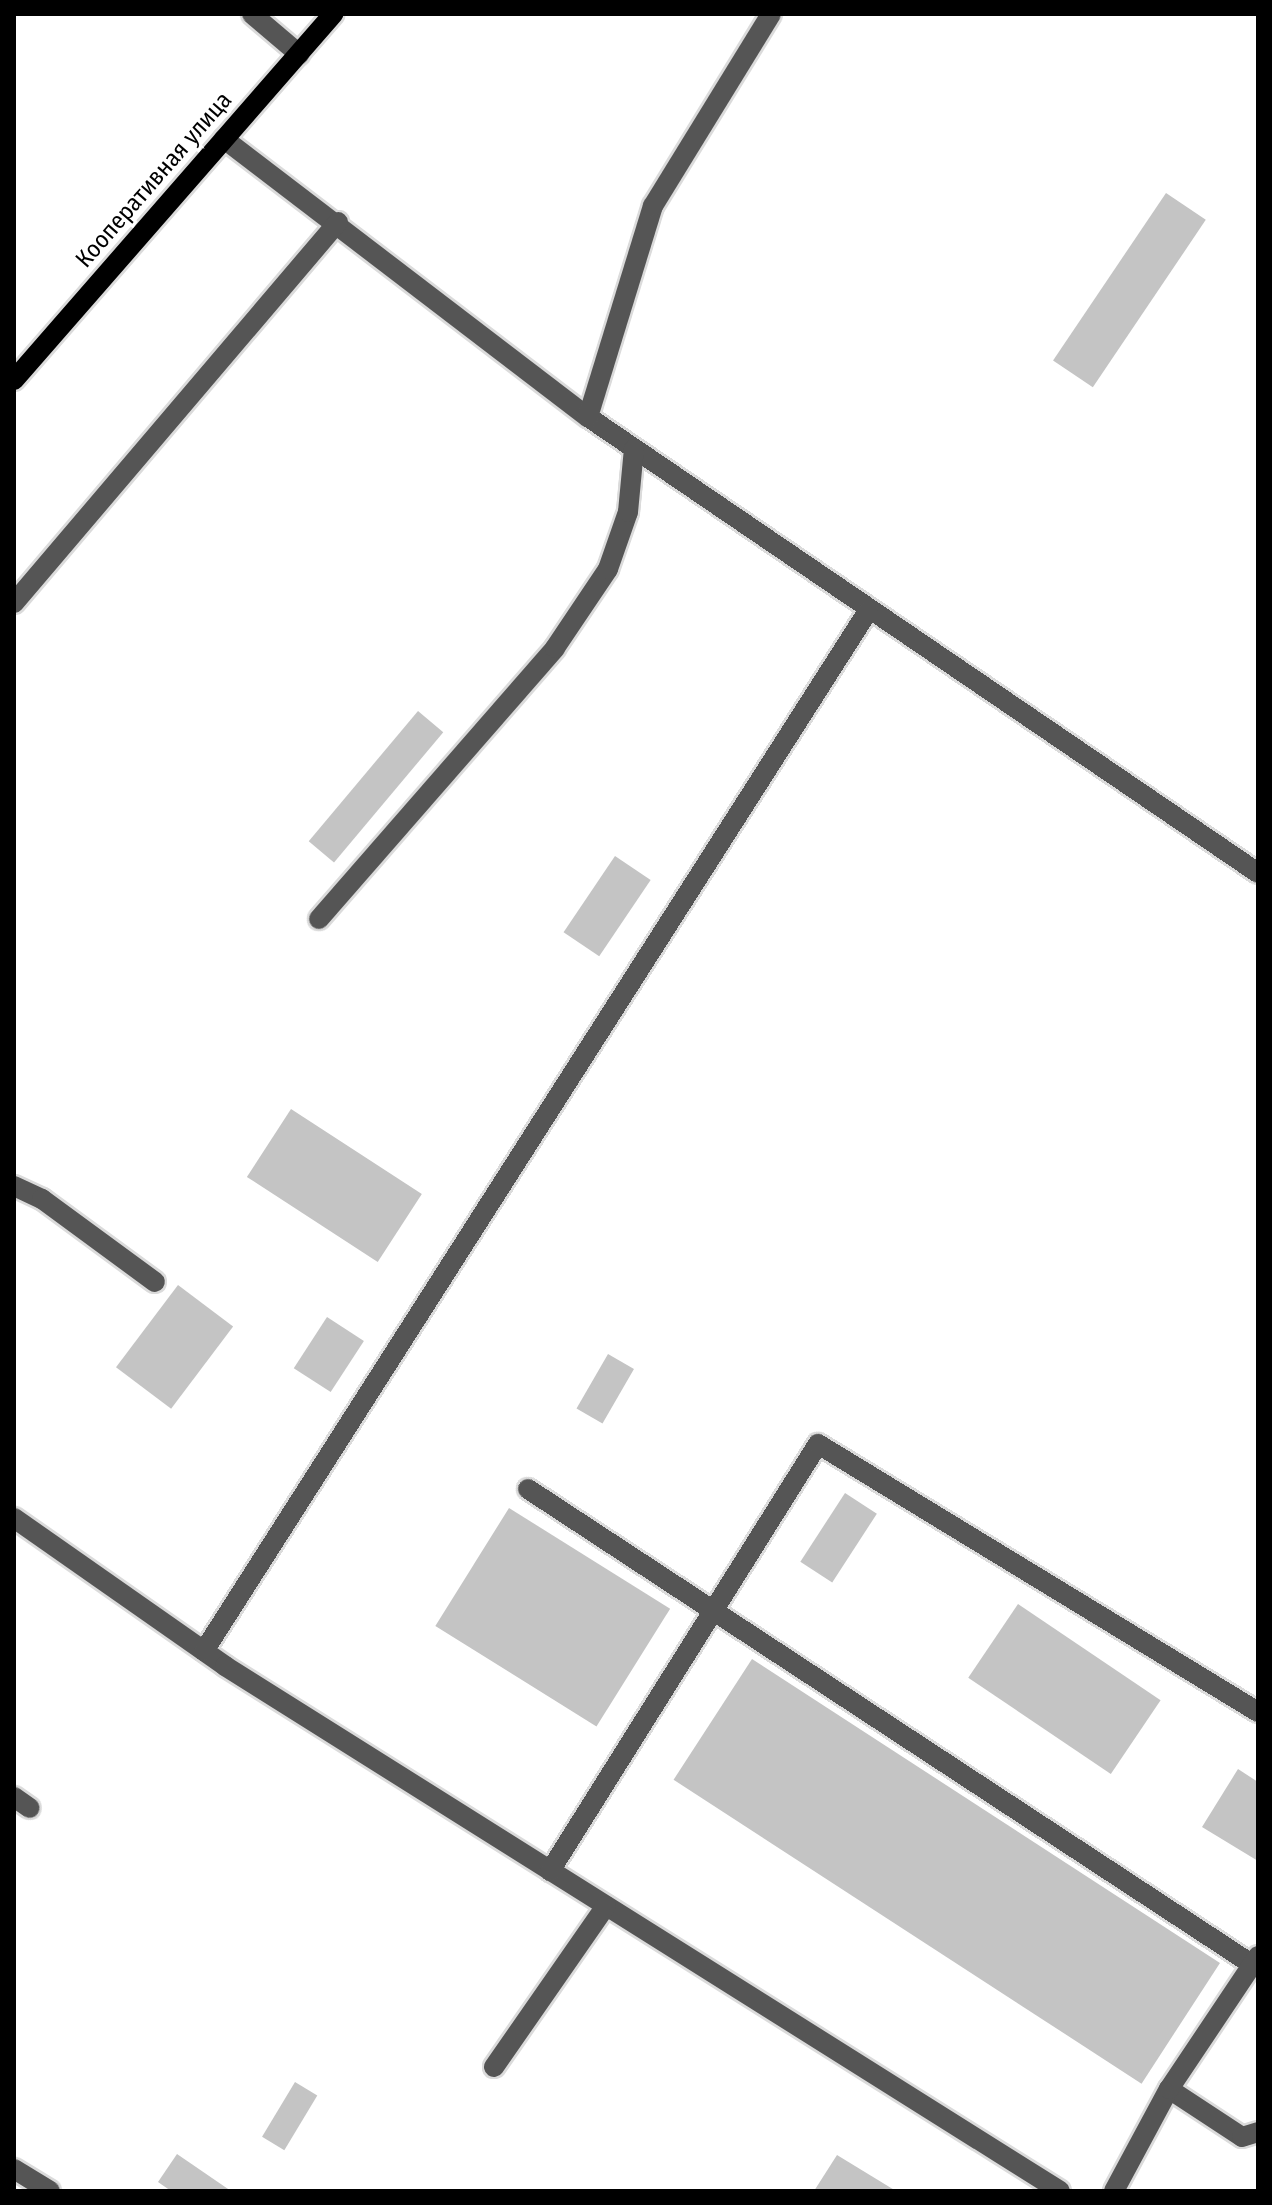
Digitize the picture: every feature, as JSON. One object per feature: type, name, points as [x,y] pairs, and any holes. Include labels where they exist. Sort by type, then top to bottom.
[{"type":"main road","name":"Кооперативная улица","points":[[14,380],[333,14]]},
{"type":"lane","points":[[252,14],[299,54]]},
{"type":"lane","points":[[588,417],[653,206],[771,14]]},
{"type":"lane","points":[[224,139],[338,222],[588,417],[868,611],[1258,873]]},
{"type":"lane","points":[[14,603],[338,222]]},
{"type":"lane","points":[[319,919],[555,648],[608,569],[628,512],[634,449]]},
{"type":"lane","points":[[204,1651],[868,611]]},
{"type":"lane","points":[[14,1186],[42,1199],[155,1282]]},
{"type":"lane","points":[[550,1871],[714,1616],[818,1444],[1258,1712]]},
{"type":"lane","points":[[528,1489],[714,1616],[1255,1960],[1169,2089],[1114,2191]]},
{"type":"lane","points":[[14,1518],[204,1651],[1060,2191]]},
{"type":"lane","points":[[494,2067],[606,1906]]},
{"type":"lane","points":[[1169,2089],[1242,2137],[1258,2132]]},
{"type":"lane","points":[[14,2169],[50,2191]]},
{"type":"building","points":[[1166,193],[1206,220],[1093,387],[1053,360]]},
{"type":"building","points":[[418,711],[443,732],[334,862],[309,841]]},
{"type":"building","points":[[615,856],[651,880],[599,956],[564,932]]},
{"type":"building","points":[[291,1109],[422,1194],[378,1262],[247,1177]]},
{"type":"building","points":[[178,1285],[233,1327],[171,1409],[116,1367]]},
{"type":"building","points":[[327,1317],[364,1341],[331,1392],[294,1368]]},
{"type":"building","points":[[608,1354],[634,1369],[602,1424],[576,1409]]},
{"type":"building","points":[[845,1493],[877,1514],[832,1582],[800,1562]]},
{"type":"building","points":[[509,1508],[670,1609],[596,1727],[435,1626]]},
{"type":"building","points":[[1018,1604],[1161,1700],[1111,1774],[968,1678]]},
{"type":"building","points":[[752,1659],[1220,1963],[1142,2084],[674,1780]]},
{"type":"building","points":[[1238,1769],[1258,1782],[1258,1861],[1202,1827]]},
{"type":"building","points":[[295,2082],[317,2095],[284,2150],[262,2137]]},
{"type":"building","points":[[177,2154],[231,2191],[171,2191],[158,2182]]},
{"type":"building","points":[[837,2155],[896,2191],[814,2191]]}]
